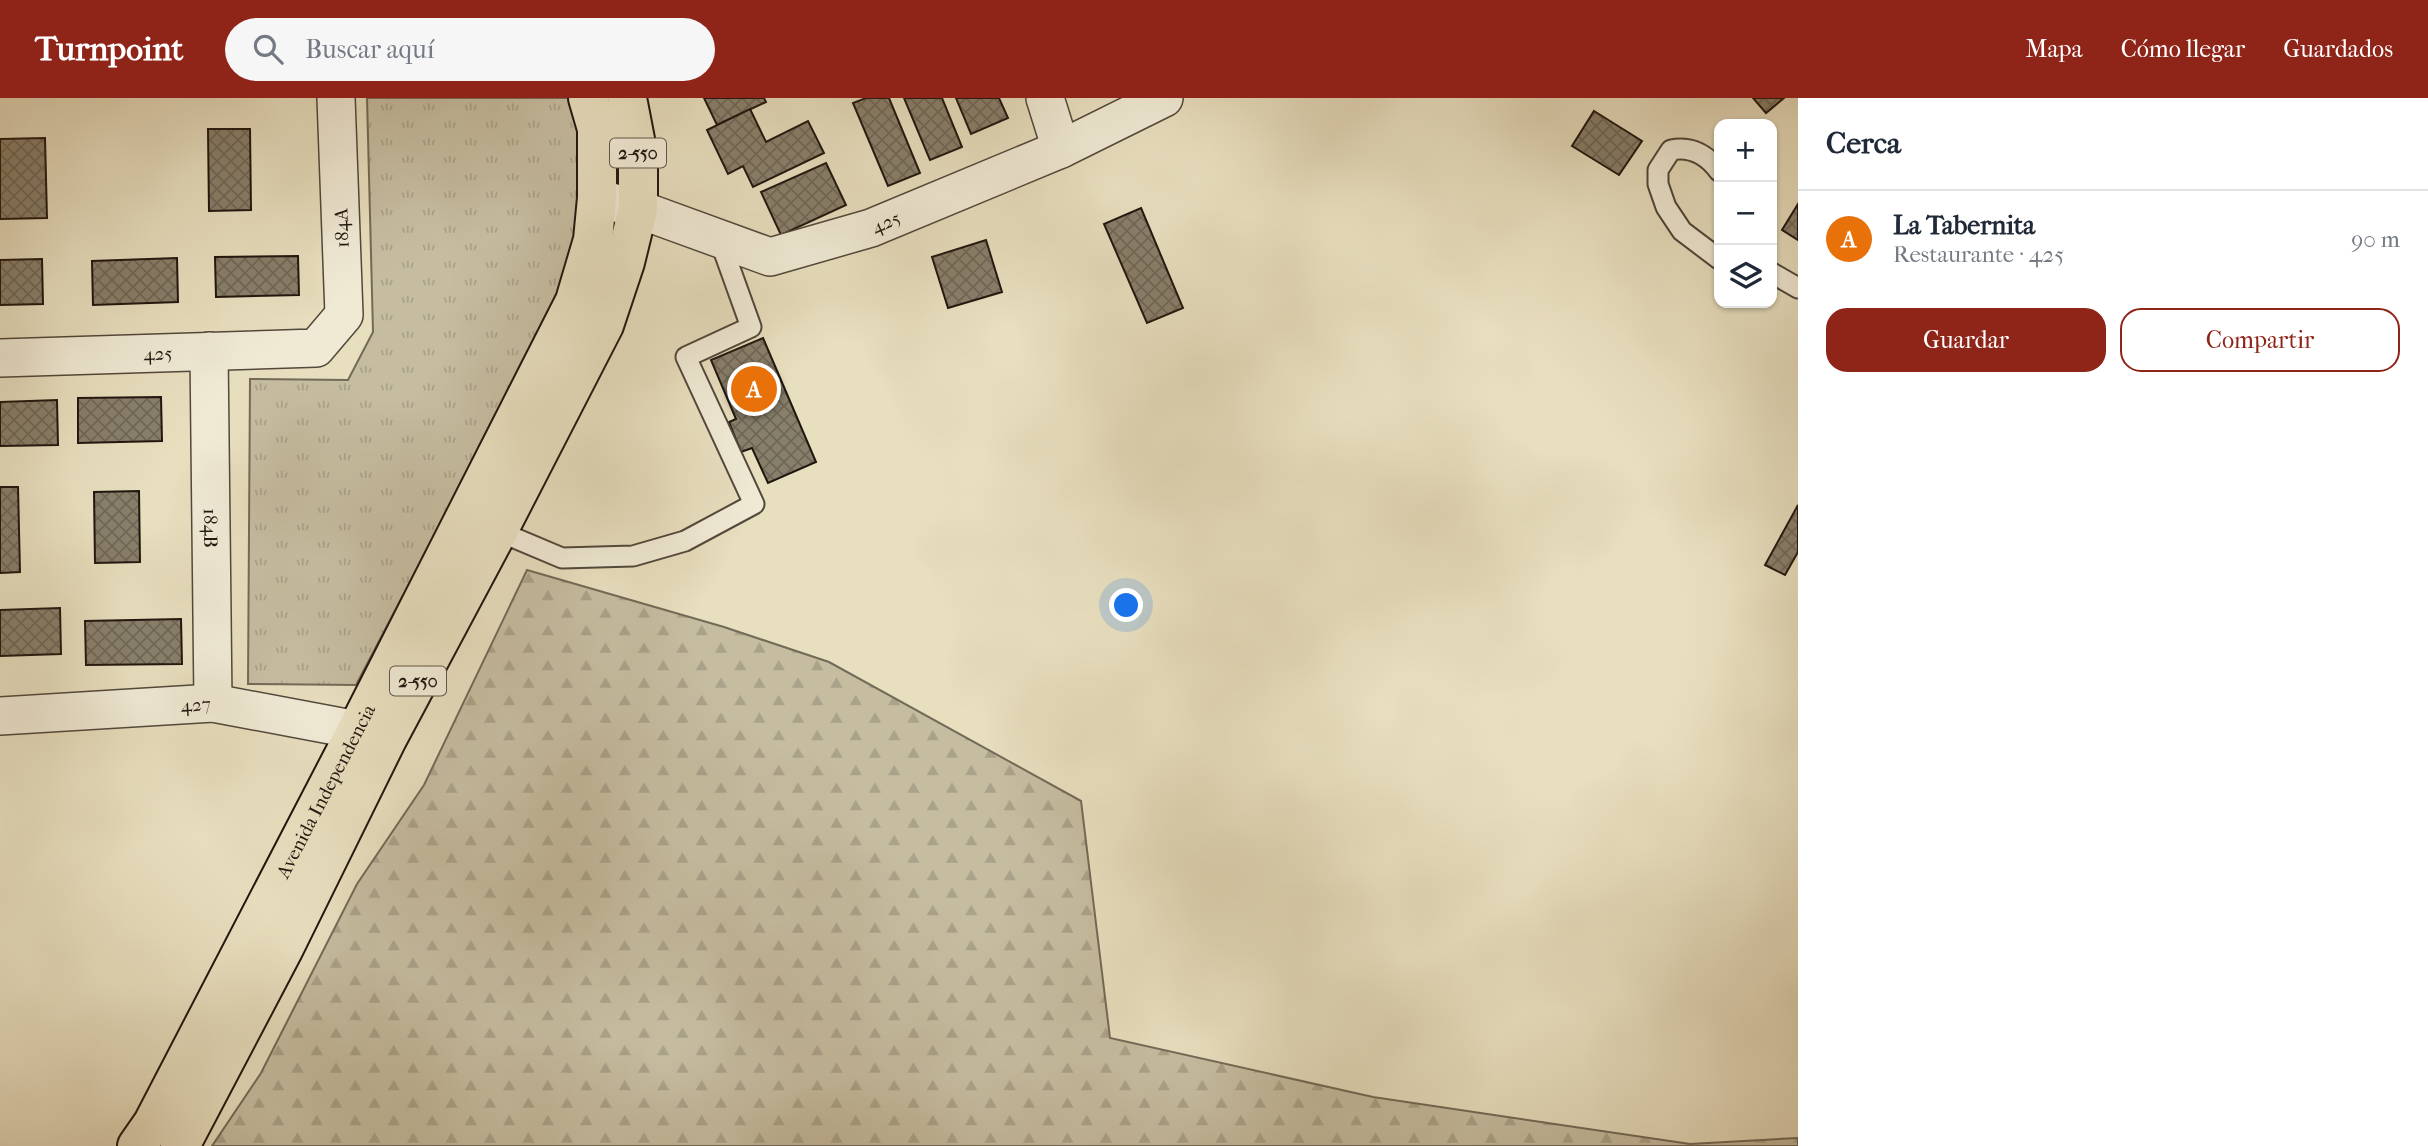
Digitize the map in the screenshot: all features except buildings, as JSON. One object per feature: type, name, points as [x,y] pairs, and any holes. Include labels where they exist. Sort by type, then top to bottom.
[{"type":"main road","name":"2-550","points":[[588,98],[597,130],[597,198]]},
{"type":"main road","name":"2-550","points":[[627,98],[638,155],[638,209]]},
{"type":"main road","name":"Avenida Independencia","points":[[180,1146],[283,950],[372,735],[575,301],[593,240],[597,198]]},
{"type":"main road","name":"Avenida Independencia","points":[[137,1146],[153,1123],[372,735],[498,531],[604,324],[625,262],[638,209]]},
{"type":"street","name":"184A","points":[[316,348],[344,315],[336,98]]},
{"type":"street","points":[[1045,98],[1061,149]]},
{"type":"street","name":"425","points":[[597,198],[638,209],[771,257],[871,228],[1061,149],[1164,98]]},
{"type":"street","name":"425","points":[[0,358],[316,348]]},
{"type":"street","name":"184B","points":[[209,351],[213,703]]},
{"type":"street","name":"427","points":[[0,716],[213,703],[372,735]]},
{"type":"lane","points":[[1714,164],[1694,150],[1671,150],[1658,170],[1658,184],[1666,207],[1682,232],[1714,255]]},
{"type":"lane","points":[[498,531],[562,558],[633,556],[685,541],[754,504],[686,357],[751,327],[718,237]]},
{"type":"lane","points":[[1777,276],[1798,288]]},
{"type":"green space","points":[[367,98],[572,98],[585,166],[566,285],[356,685],[248,684],[250,379],[348,380],[373,332]]},
{"type":"green space","points":[[527,570],[724,627],[829,662],[1081,801],[1110,1038],[1373,1097],[1690,1144],[1798,1138],[1798,1146],[212,1146],[261,1073],[357,884],[424,785]]},
{"type":"place","name":"La Tabernita","points":[[754,389]]}]
